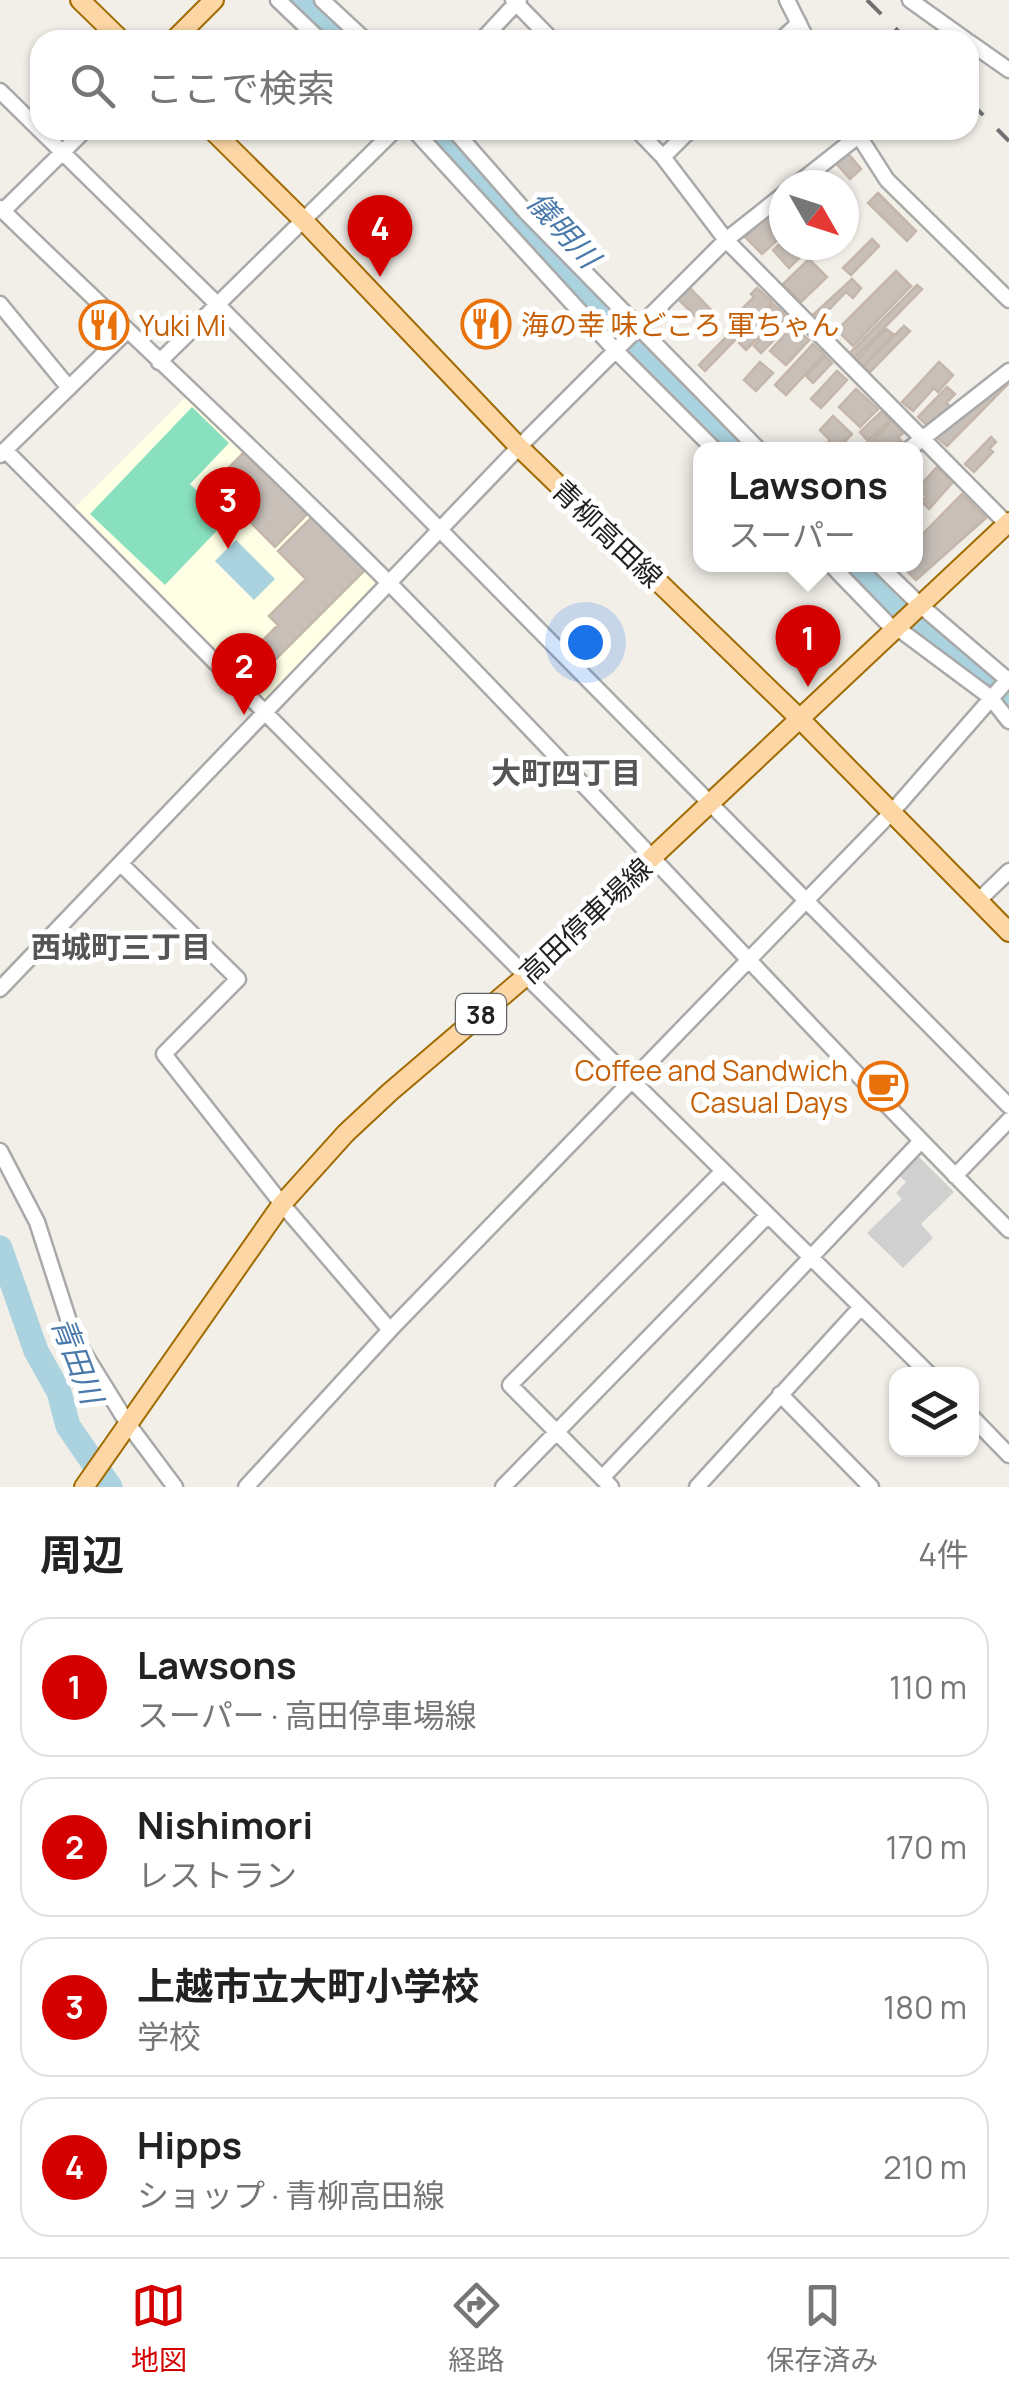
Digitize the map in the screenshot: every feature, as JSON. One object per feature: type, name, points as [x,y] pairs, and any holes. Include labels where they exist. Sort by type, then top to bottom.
[{"type":"main road","points":[[80,0],[111,30]]},
{"type":"main road","points":[[184,30],[214,0]]},
{"type":"main road","name":"青柳高田線","points":[[222,140],[520,448],[799,718],[1009,932]]},
{"type":"main road","name":"高田停車場線","points":[[84,1487],[282,1204],[346,1134],[526,976],[1008,524]]},
{"type":"street","points":[[278,0],[310,30]]},
{"type":"street","points":[[322,0],[354,30]]},
{"type":"street","points":[[788,0],[803,30]]},
{"type":"street","points":[[910,0],[952,30]]},
{"type":"street","points":[[491,30],[516,1],[543,30]]},
{"type":"street","points":[[792,30],[800,22]]},
{"type":"street","points":[[979,49],[1009,70]]},
{"type":"street","points":[[0,91],[30,121]]},
{"type":"street","points":[[49,140],[217,304],[1009,1106]]},
{"type":"street","points":[[75,140],[2,210],[389,583],[1009,1230]]},
{"type":"street","points":[[159,362],[385,140]]},
{"type":"street","points":[[423,140],[616,351],[707,442]]},
{"type":"street","points":[[463,140],[636,331],[751,442]]},
{"type":"street","points":[[647,140],[726,240],[1008,524]]},
{"type":"street","points":[[663,157],[680,140]]},
{"type":"street","points":[[814,170],[849,140]]},
{"type":"street","points":[[861,140],[887,180],[1009,300]]},
{"type":"street","points":[[0,989],[520,448],[726,240],[769,206]]},
{"type":"street","points":[[0,304],[69,388]]},
{"type":"street","points":[[127,331],[2,452],[922,1367]]},
{"type":"street","points":[[917,442],[1009,370]]},
{"type":"street","points":[[841,572],[904,619],[990,697],[1009,720]]},
{"type":"street","points":[[246,1487],[390,1330],[892,812],[1009,679],[904,619],[882,572]]},
{"type":"street","points":[[122,865],[238,979],[164,1054],[282,1204],[390,1330]]},
{"type":"street","points":[[978,901],[1009,871]]},
{"type":"street","points":[[955,1176],[1009,1120]]},
{"type":"street","points":[[723,1171],[510,1385],[606,1483],[810,1255],[920,1141]]},
{"type":"street","points":[[0,1151],[36,1222],[74,1337],[128,1424],[175,1487]]},
{"type":"street","points":[[503,1487],[768,1215]]},
{"type":"street","points":[[703,1485],[861,1307]]},
{"type":"street","points":[[780,1394],[870,1487]]},
{"type":"street","points":[[979,1424],[1009,1455]]},
{"type":"shaded area","points":[[187,396],[385,586],[272,707],[70,512]]},
{"type":"shaded area","points":[[916,1154],[954,1192],[921,1224],[933,1238],[903,1268],[867,1233],[902,1199],[896,1193],[906,1182],[897,1173]]},
{"type":"green space","points":[[192,407],[229,443],[190,484],[227,520],[165,585],[90,514]]},
{"type":"water","points":[[236,540],[275,579],[254,600],[215,561]]},
{"type":"building","points":[[846,151],[861,169],[842,170],[834,161]]},
{"type":"building","points":[[878,193],[916,231],[907,241],[868,203]]},
{"type":"building","points":[[769,218],[769,248],[762,254],[745,237]]},
{"type":"building","points":[[872,239],[879,246],[851,275],[843,268],[851,260],[859,260],[859,252]]},
{"type":"building","points":[[808,260],[827,277],[801,302],[783,284]]},
{"type":"building","points":[[896,271],[911,286],[853,346],[837,330]]},
{"type":"building","points":[[852,279],[861,288],[853,298],[846,292],[820,319],[814,314]]},
{"type":"building","points":[[917,285],[922,289],[854,359],[849,354]]},
{"type":"building","points":[[690,288],[718,317],[707,328],[678,299]]},
{"type":"building","points":[[757,288],[772,302],[705,371],[699,365],[747,315],[741,310]]},
{"type":"building","points":[[773,304],[783,313],[768,328],[759,319]]},
{"type":"building","points":[[784,314],[792,322],[761,353],[754,346]]},
{"type":"building","points":[[757,324],[761,335],[746,350],[739,343]]},
{"type":"building","points":[[793,326],[809,340],[786,365],[770,351]]},
{"type":"building","points":[[904,326],[910,331],[869,373],[863,367]]},
{"type":"building","points":[[886,329],[893,334],[863,366],[856,361]]},
{"type":"building","points":[[813,344],[824,354],[786,395],[775,385]]},
{"type":"building","points":[[825,356],[832,363],[813,383],[806,376]]},
{"type":"building","points":[[760,362],[773,373],[756,391],[744,380]]},
{"type":"building","points":[[939,362],[953,375],[938,392],[934,388],[913,411],[902,402]]},
{"type":"building","points":[[837,371],[847,380],[821,408],[811,399]]},
{"type":"building","points":[[1009,383],[947,446],[936,437],[971,402]]},
{"type":"building","points":[[947,387],[955,394],[946,403],[950,406],[930,428],[918,417]]},
{"type":"building","points":[[856,389],[878,409],[860,427],[839,407]]},
{"type":"building","points":[[882,411],[890,420],[868,441],[860,432]]},
{"type":"building","points":[[833,416],[852,434],[844,442],[828,442],[820,430]]},
{"type":"building","points":[[892,421],[903,433],[898,437],[902,442],[871,442]]},
{"type":"building","points":[[991,437],[996,442],[989,449],[993,452],[974,472],[965,464]]},
{"type":"building","points":[[248,448],[311,510],[275,547],[213,484]]},
{"type":"building","points":[[937,467],[953,482],[929,509],[923,503],[923,482]]},
{"type":"building","points":[[962,494],[986,518],[916,580],[908,572],[923,572],[923,534]]},
{"type":"building","points":[[315,514],[368,567],[263,672],[247,656],[278,625],[269,616],[306,579],[278,551]]},
{"type":"waterway","name":"儀明川","points":[[300,0],[332,30]]},
{"type":"waterway","name":"儀明川","points":[[442,140],[601,320],[728,442]]},
{"type":"waterway","name":"儀明川","points":[[863,572],[914,622],[1009,695]]},
{"type":"waterway","name":"青田川","points":[[0,1248],[36,1351],[59,1392],[68,1426],[110,1487]]},
{"type":"railway","points":[[867,0],[897,30]]},
{"type":"railway","points":[[979,111],[1009,141]]},
{"type":"place","name":"Hipps","points":[[380,277]]},
{"type":"place","name":"海の幸 味どころ 軍ちゃん","points":[[486,324]]},
{"type":"place","name":"Yuki Mi","points":[[104,325]]},
{"type":"place","name":"上越市立大町小学校","points":[[228,549]]},
{"type":"place","name":"Lawsons","points":[[808,687]]},
{"type":"place","name":"Nishimori","points":[[244,715]]},
{"type":"place","name":"Coffee and Sandwich Casual Days","points":[[883,1086]]},
{"type":"district","name":"大町四丁目","points":[[566,772]]},
{"type":"district","name":"西城町三丁目","points":[[121,946]]}]
